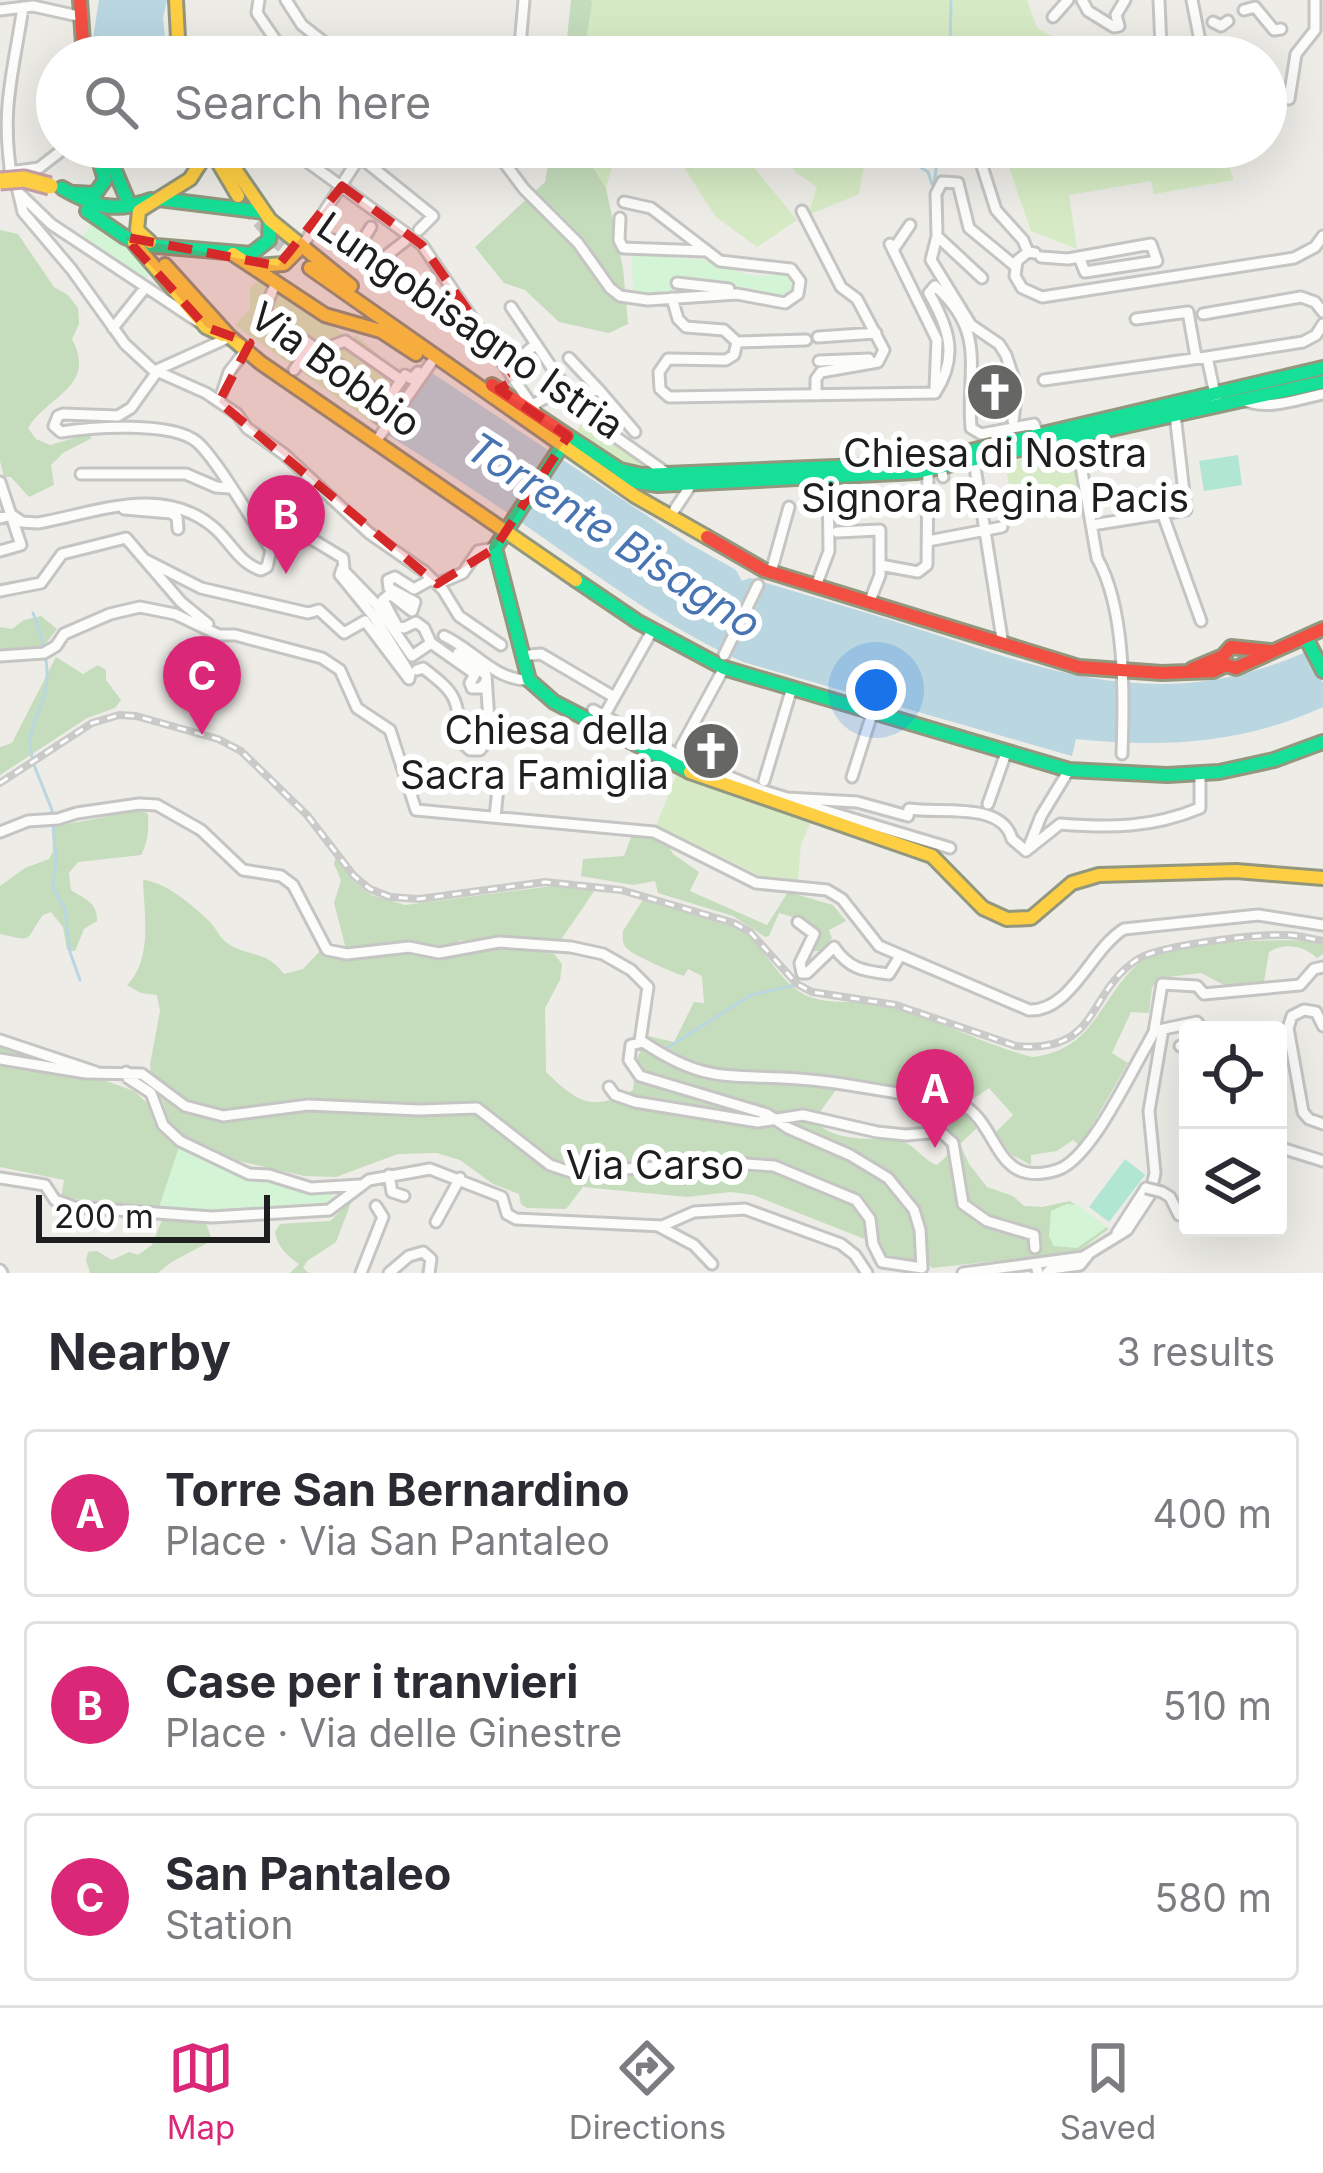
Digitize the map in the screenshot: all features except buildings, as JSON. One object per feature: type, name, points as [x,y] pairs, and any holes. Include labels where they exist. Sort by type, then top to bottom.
[{"type":"main road","points":[[176,0],[178,36]]},
{"type":"main road","points":[[5,177],[87,196],[105,180],[101,168]]},
{"type":"main road","points":[[114,168],[127,199]]},
{"type":"main road","points":[[56,187],[108,212],[122,212],[190,181],[198,168]]},
{"type":"main road","points":[[221,168],[238,196]]},
{"type":"main road","name":"Lungobisagno Istria","points":[[234,168],[267,216],[300,248],[535,410],[566,445]]},
{"type":"main road","points":[[56,187],[144,252],[207,335],[230,337]]},
{"type":"main road","points":[[125,237],[160,246],[251,254],[264,248],[271,235],[267,216],[153,199],[139,211],[136,225],[141,236],[160,246]]},
{"type":"main road","points":[[251,265],[284,264],[300,248]]},
{"type":"main road","points":[[233,254],[325,315],[381,331],[426,362]]},
{"type":"main road","name":"Via Bobbio","points":[[165,265],[245,350],[510,524],[652,631],[791,691],[1069,770],[1200,773],[1255,765],[1323,742]]},
{"type":"main road","name":"Lungobisagno Istria","points":[[310,268],[426,362],[452,368],[566,445],[620,470],[658,474]]},
{"type":"main road","points":[[658,474],[938,474],[1041,440],[1323,368]]},
{"type":"main road","points":[[612,478],[916,462],[1175,414],[1216,398],[1241,399],[1323,382]]},
{"type":"main road","points":[[1323,629],[1275,651],[1187,670],[1123,675],[1079,667],[771,572],[612,478],[566,445],[486,550],[529,680],[554,702],[678,768],[932,856],[948,868],[974,903],[1011,921],[1037,918],[1070,886],[1095,876],[1230,870],[1323,878]]},
{"type":"main road","points":[[658,474],[660,495],[677,516]]},
{"type":"main road","points":[[1306,638],[1323,671]]},
{"type":"street","points":[[259,0],[257,13],[273,36]]},
{"type":"street","points":[[286,0],[302,25],[316,36]]},
{"type":"street","points":[[521,36],[524,0]]},
{"type":"street","points":[[1053,17],[1068,0]]},
{"type":"street","points":[[1082,0],[1088,11],[1114,27],[1119,26],[1116,15],[1125,0]]},
{"type":"street","points":[[1159,0],[1160,36]]},
{"type":"street","points":[[1192,0],[1199,36]]},
{"type":"street","points":[[1287,99],[1296,54],[1315,30],[1310,12],[1315,0]]},
{"type":"street","name":"Via Bobbio","points":[[23,7],[3,94],[5,177],[52,224],[207,335]]},
{"type":"street","points":[[1244,10],[1255,7],[1274,30],[1282,29]]},
{"type":"street","points":[[0,10],[79,8]]},
{"type":"street","points":[[1213,22],[1221,26],[1228,21]]},
{"type":"street","points":[[0,37],[16,44]]},
{"type":"street","points":[[5,177],[39,168]]},
{"type":"street","points":[[316,168],[422,245],[535,410],[567,386]]},
{"type":"street","points":[[300,248],[353,168]]},
{"type":"street","points":[[381,168],[434,216],[419,230]]},
{"type":"street","points":[[511,168],[524,189],[578,243],[613,292],[635,300],[737,294],[789,303],[798,294],[800,281],[791,269],[726,263],[651,208],[624,202]]},
{"type":"street","points":[[983,168],[996,210],[1035,254]]},
{"type":"street","points":[[1041,440],[1034,424],[985,434],[971,428],[974,355],[968,326],[931,260],[938,236],[938,188],[946,181],[956,181],[963,192],[969,228],[1015,266],[1018,284],[1042,297],[1294,258],[1315,247],[1323,236]]},
{"type":"street","points":[[18,191],[23,212],[73,270],[125,344],[157,372],[219,402],[369,533],[434,582],[459,616],[501,644]]},
{"type":"street","points":[[802,211],[841,287],[857,299],[876,333],[884,350],[878,362]]},
{"type":"street","points":[[620,218],[622,248],[705,251]]},
{"type":"street","points":[[910,225],[891,247],[938,340],[935,393]]},
{"type":"street","points":[[333,240],[352,253],[370,227]]},
{"type":"street","points":[[938,236],[982,278]]},
{"type":"street","points":[[378,262],[405,241]]},
{"type":"street","points":[[1015,266],[1035,254],[1079,256],[1151,244],[1157,261],[1084,272],[1079,256]]},
{"type":"street","points":[[358,248],[426,299],[484,331]]},
{"type":"street","points":[[73,270],[91,252]]},
{"type":"street","points":[[275,284],[266,313],[388,399]]},
{"type":"street","points":[[676,284],[735,290],[737,294]]},
{"type":"street","points":[[935,393],[951,346],[945,321],[929,293],[931,287],[939,288],[968,326],[999,344],[1009,360],[1017,388],[1012,421]]},
{"type":"street","points":[[113,328],[145,288]]},
{"type":"street","points":[[1203,314],[1301,297],[1315,302],[1323,312]]},
{"type":"street","points":[[672,298],[677,319],[686,328],[724,330],[737,342],[806,340]]},
{"type":"street","points":[[511,307],[581,410],[658,474]]},
{"type":"street","points":[[1136,319],[1188,312],[1216,398]]},
{"type":"street","points":[[1044,380],[1303,342],[1323,324]]},
{"type":"street","points":[[818,337],[876,333]]},
{"type":"street","points":[[184,358],[207,335]]},
{"type":"street","points":[[0,518],[12,515],[22,522],[38,523],[119,506],[165,505],[194,514],[248,565],[263,569],[271,561],[271,550],[201,445],[185,436],[86,426],[65,432],[56,429],[54,422],[60,414],[113,417],[125,413],[157,372],[230,337]]},
{"type":"street","points":[[294,370],[315,349],[345,341],[401,380]]},
{"type":"street","points":[[737,342],[729,360],[668,359],[658,372],[660,389],[669,397],[935,393]]},
{"type":"street","points":[[509,367],[536,344]]},
{"type":"street","points":[[219,402],[229,372],[245,350]]},
{"type":"street","points":[[569,358],[635,432]]},
{"type":"street","points":[[819,361],[874,358],[878,362]]},
{"type":"street","points":[[388,424],[376,416],[405,375],[412,379],[426,362]]},
{"type":"street","points":[[376,440],[426,362]]},
{"type":"street","points":[[817,395],[816,379],[821,372],[878,362]]},
{"type":"street","points":[[499,389],[516,379]]},
{"type":"street","points":[[566,445],[583,392],[599,390]]},
{"type":"street","points":[[1241,399],[1264,405],[1323,394]]},
{"type":"street","points":[[1092,525],[1188,508],[1175,414]]},
{"type":"street","points":[[1077,442],[1123,675],[1122,750]]},
{"type":"street","points":[[974,461],[1003,645]]},
{"type":"street","points":[[82,474],[186,474],[230,488]]},
{"type":"street","points":[[880,565],[922,570],[927,565],[938,474]]},
{"type":"street","points":[[816,586],[829,551],[828,477]]},
{"type":"street","points":[[0,482],[21,545],[0,551]]},
{"type":"street","points":[[677,516],[688,488]]},
{"type":"street","points":[[119,506],[170,513],[177,518],[178,529]]},
{"type":"street","points":[[771,572],[789,507]]},
{"type":"street","points":[[1163,515],[1201,621]]},
{"type":"street","points":[[928,541],[1002,527]]},
{"type":"street","points":[[837,532],[880,530],[880,565],[869,603]]},
{"type":"street","points":[[281,538],[300,532],[343,558],[344,569],[413,657],[431,644]]},
{"type":"street","points":[[0,591],[38,586],[62,554],[122,538],[132,542],[202,621],[334,663],[357,708],[394,737],[416,811],[495,813],[649,831],[756,884],[827,890],[848,905],[872,941],[1037,1011],[1057,1003],[1108,941],[1124,929],[1258,915],[1323,925]]},
{"type":"street","points":[[486,550],[463,573],[414,590],[395,577],[388,580],[388,588],[415,602],[412,611],[390,594],[383,599],[395,624],[403,628],[413,620],[420,623],[431,644],[475,674],[472,688],[486,682]]},
{"type":"street","points":[[146,560],[201,588],[320,611],[345,634],[365,621],[410,678],[375,618],[341,577],[339,571],[344,569]]},
{"type":"street","points":[[681,747],[758,584]]},
{"type":"street","points":[[0,656],[44,653],[64,634],[140,607],[175,614],[218,635],[235,635]]},
{"type":"street","points":[[652,631],[614,698],[598,713],[680,756],[787,798],[950,848]]},
{"type":"street","points":[[444,636],[500,673],[529,680]]},
{"type":"street","points":[[417,670],[423,668],[453,691],[460,741],[470,750],[484,748],[490,737],[485,673],[458,653]]},
{"type":"street","points":[[530,655],[542,654],[614,698]]},
{"type":"street","points":[[764,781],[791,691]]},
{"type":"street","points":[[852,777],[872,714]]},
{"type":"street","points":[[988,804],[1006,753]]},
{"type":"street","points":[[1028,849],[1069,770]]},
{"type":"street","points":[[787,798],[857,802],[908,816],[909,809],[979,812],[1002,821],[1024,850],[1060,824],[1137,827],[1200,808],[1200,773]]},
{"type":"street","points":[[492,781],[499,788],[495,813]]},
{"type":"street","points":[[0,832],[28,821],[157,805],[201,830],[243,870],[281,876],[293,885],[327,950],[347,953],[409,947],[439,953],[503,942],[603,954],[631,970],[648,987],[640,1041],[675,1064],[717,1077],[808,1080],[959,1102],[979,1118],[1008,1164],[1031,1172],[1064,1168],[1086,1146],[1159,1030],[1179,1026]]},
{"type":"street","points":[[798,922],[814,934],[800,962],[802,973],[834,947],[849,967],[889,974],[900,956]]},
{"type":"street","points":[[1040,1272],[1080,1265],[1127,1230],[1150,1195],[1155,1173],[1149,1111],[1160,988],[1165,983],[1197,986],[1204,994],[1300,985],[1313,969],[1323,967]]},
{"type":"street","points":[[1323,1026],[1316,1012],[1304,1010],[1292,1016],[1288,1028],[1303,1112],[1323,1124]]},
{"type":"street","points":[[0,1040],[97,1072]]},
{"type":"street","name":"Via Carso","points":[[0,1059],[86,1073],[142,1074],[200,1113],[223,1116],[308,1105],[477,1108],[550,1165],[571,1172],[731,1163],[774,1166],[856,1201],[866,1210],[873,1244],[886,1265],[922,1270],[920,1230],[898,1186],[865,1163],[776,1120],[718,1096],[640,1076],[628,1054],[633,1043],[640,1041]]},
{"type":"street","points":[[126,1071],[128,1078],[151,1093],[164,1125],[180,1141],[249,1174],[268,1174],[311,1188],[359,1185],[430,1169],[502,1197],[507,1214],[516,1219],[658,1226],[708,1209],[745,1210],[841,1244],[867,1273]]},
{"type":"street","name":"Via Carso","points":[[609,1087],[615,1095],[634,1102],[758,1122],[776,1120]]},
{"type":"street","points":[[776,1120],[782,1115],[803,1115],[877,1132],[941,1132],[953,1143],[963,1204],[972,1214],[1034,1235],[1035,1248]]},
{"type":"street","points":[[1287,1151],[1323,1161]]},
{"type":"street","points":[[389,1175],[392,1192],[404,1196]]},
{"type":"street","points":[[0,1178],[45,1185],[55,1200],[74,1207],[212,1217],[328,1210],[359,1185]]},
{"type":"street","points":[[436,1222],[460,1178]]},
{"type":"street","points":[[1114,1238],[1146,1188],[1170,1197],[1179,1215]]},
{"type":"street","points":[[361,1273],[382,1217],[376,1206]]},
{"type":"street","points":[[658,1226],[697,1247],[712,1264]]},
{"type":"street","points":[[389,1273],[409,1256],[423,1252],[431,1259],[429,1273]]},
{"type":"street","points":[[963,1273],[1088,1256]]},
{"type":"highlighted area","points":[[342,186],[422,245],[516,379],[499,389],[568,436],[495,548],[437,584],[219,402],[250,343],[206,327],[125,237],[278,266]]},
{"type":"green space","points":[[571,0],[591,0],[586,36],[567,36]]},
{"type":"green space","points":[[591,0],[1027,0],[1037,28],[1052,36],[586,36]]},
{"type":"green space","points":[[547,168],[593,168],[606,188],[623,268],[628,324],[609,333],[559,322],[525,290],[504,283],[475,247],[545,182]]},
{"type":"green space","points":[[593,168],[612,168],[606,188]]},
{"type":"green space","points":[[684,168],[754,168],[797,220],[757,247],[716,217]]},
{"type":"green space","points":[[793,168],[863,168],[859,194],[808,215],[817,187]]},
{"type":"green space","points":[[1009,168],[1229,168],[1234,180],[1154,194],[1151,181],[1069,195],[1077,249],[1031,231]]},
{"type":"green space","points":[[92,223],[131,248],[153,270],[144,280],[83,236]]},
{"type":"green space","points":[[0,230],[18,234],[54,287],[78,308],[79,324],[72,339],[79,368],[75,379],[28,428],[36,439],[50,445],[88,434],[92,438],[63,453],[51,465],[54,485],[29,497],[11,477],[4,477],[0,461]]},
{"type":"green space","points":[[632,254],[704,260],[753,276],[790,274],[792,293],[779,299],[725,290],[633,296]]},
{"type":"green space","points":[[263,277],[350,339],[356,335],[408,381],[384,416],[382,430],[235,325],[250,309],[250,288]]},
{"type":"green space","points":[[584,420],[649,465],[646,470],[622,464],[575,434]]},
{"type":"green space","points":[[1065,450],[1069,463],[1077,462],[1083,502],[1015,516],[1005,463]]},
{"type":"green space","points":[[1238,455],[1242,485],[1204,491],[1199,461]]},
{"type":"green space","points":[[41,616],[57,629],[44,646],[0,649],[0,627],[12,629]]},
{"type":"green space","points":[[56,657],[83,674],[98,665],[106,670],[106,680],[121,700],[115,708],[87,718],[0,775],[0,747],[12,743]]},
{"type":"green space","points":[[678,772],[742,800],[811,822],[801,844],[798,880],[762,877],[656,825]]},
{"type":"green space","points":[[141,810],[148,814],[148,825],[141,855],[78,862],[69,873],[71,890],[89,902],[97,915],[97,921],[84,929],[75,951],[67,950],[63,927],[51,912],[43,915],[28,937],[0,934],[0,886],[25,868],[49,859],[52,827]]},
{"type":"green space","points":[[632,835],[666,842],[673,854],[699,872],[690,891],[767,925],[788,892],[833,905],[846,921],[829,930],[832,938],[820,951],[809,951],[817,933],[810,922],[779,913],[765,937],[733,916],[658,893],[655,881],[633,885],[581,876],[583,859],[624,856]]},
{"type":"green space","points":[[336,855],[371,895],[405,905],[552,886],[595,890],[556,947],[460,940],[452,948],[346,949],[334,903],[341,880],[334,864]]},
{"type":"green space","points":[[143,880],[178,895],[227,943],[264,957],[284,974],[303,969],[320,951],[335,957],[507,946],[554,954],[562,964],[560,980],[545,1008],[546,1072],[577,1097],[596,1102],[633,1090],[636,1060],[648,1036],[674,1042],[694,1002],[704,1003],[702,976],[688,969],[684,976],[625,946],[623,931],[644,898],[739,928],[805,995],[890,1006],[1032,1057],[1070,1044],[1126,976],[1162,950],[1293,940],[1323,944],[1323,954],[1317,958],[1294,947],[1275,949],[1269,952],[1264,981],[1226,986],[1201,973],[1160,978],[1152,988],[1149,1013],[1131,1012],[1112,1053],[1128,1063],[1080,1146],[1073,1140],[1057,1151],[1031,1155],[1031,1165],[1012,1155],[995,1133],[1013,1115],[989,1088],[969,1102],[949,1095],[841,1082],[816,1122],[824,1129],[844,1136],[904,1142],[937,1165],[951,1152],[947,1111],[960,1110],[976,1123],[976,1129],[960,1144],[987,1187],[1013,1196],[1024,1206],[1070,1201],[1109,1229],[1077,1252],[932,1268],[926,1262],[888,1260],[867,1240],[753,1195],[731,1192],[687,1197],[583,1187],[566,1209],[527,1208],[519,1194],[493,1184],[460,1160],[437,1153],[398,1154],[336,1177],[304,1176],[239,1161],[184,1135],[171,1127],[152,1083],[150,1064],[160,1011],[157,995],[127,985],[144,949]]},
{"type":"green space","points":[[0,1043],[53,1066],[56,1063],[134,1091],[147,1103],[154,1123],[170,1142],[190,1150],[262,1207],[211,1211],[61,1198],[64,1180],[0,1167]]},
{"type":"green space","points":[[180,1144],[247,1176],[332,1191],[333,1202],[211,1211],[159,1207]]},
{"type":"green space","points":[[1125,1159],[1145,1175],[1109,1222],[1089,1207]]},
{"type":"green space","points":[[352,1200],[336,1242],[307,1261],[303,1268],[309,1273],[290,1273],[299,1264],[278,1242],[275,1232],[280,1224],[330,1221]]},
{"type":"green space","points":[[1078,1205],[1107,1227],[1077,1248],[1054,1246],[1049,1236],[1051,1211]]},
{"type":"green space","points":[[162,1220],[206,1223],[212,1240],[158,1273],[90,1273],[88,1252],[97,1251],[112,1260],[129,1252],[138,1255],[152,1245]]},
{"type":"water","points":[[99,0],[167,0],[165,36],[93,36]]},
{"type":"water","name":"Torrente Bisagno","points":[[432,373],[736,570],[742,581],[750,578],[1031,664],[1120,682],[1210,680],[1306,652],[1323,683],[1323,707],[1263,729],[1202,740],[1076,739],[1072,756],[743,662],[650,611],[388,435]]},
{"type":"waterway","points":[[950,36],[951,0]]},
{"type":"waterway","points":[[922,168],[932,184]]},
{"type":"waterway","points":[[933,192],[936,168]]},
{"type":"waterway","points":[[32,757],[31,737],[47,681],[33,613]]},
{"type":"waterway","points":[[34,765],[52,810],[53,888],[65,909],[70,952],[80,980]]},
{"type":"waterway","points":[[662,1051],[751,995],[795,985]]},
{"type":"tunnel","points":[[245,205],[276,241],[310,268]]},
{"type":"tunnel","points":[[444,636],[441,645],[458,653]]},
{"type":"railway","points":[[0,783],[92,723],[119,715],[136,716],[218,739],[241,751],[307,815],[354,876],[390,897],[419,899],[545,882],[621,890],[734,923],[750,932],[797,984],[812,992],[896,1005],[1016,1046],[1043,1046],[1078,1031],[1121,973],[1149,954],[1254,936],[1291,935],[1323,941]]},
{"type":"traffic: fast","points":[[101,168],[105,180]]},
{"type":"traffic: fast","points":[[114,168],[127,199]]},
{"type":"traffic: fast","points":[[75,193],[95,194],[105,180]]},
{"type":"traffic: fast","points":[[62,188],[105,206],[151,200]]},
{"type":"traffic: fast","points":[[159,199],[264,212]]},
{"type":"traffic: fast","points":[[87,211],[125,237]]},
{"type":"traffic: fast","points":[[125,237],[144,245],[251,254],[269,240],[270,220]]},
{"type":"traffic: fast","points":[[690,772],[554,702],[529,680],[495,548],[568,436],[620,470],[642,475],[885,465],[941,458],[1323,368]]},
{"type":"traffic: fast","points":[[613,479],[658,485],[917,472],[1323,382]]},
{"type":"traffic: fast","points":[[576,580],[638,622],[724,668],[1069,770],[1167,775],[1219,772],[1274,760],[1323,742]]},
{"type":"traffic: fast","points":[[1306,638],[1323,671]]},
{"type":"traffic: slow","points":[[176,0],[178,36]]},
{"type":"traffic: slow","points":[[150,242],[137,230],[139,211],[190,179],[197,168]]},
{"type":"traffic: slow","points":[[221,168],[238,196]]},
{"type":"traffic: slow","points":[[234,168],[270,220],[351,286]]},
{"type":"traffic: slow","points":[[0,181],[24,179],[50,186]]},
{"type":"traffic: slow","points":[[134,243],[206,327],[223,335]]},
{"type":"traffic: slow","points":[[256,266],[284,264],[300,248]]},
{"type":"traffic: slow","points":[[233,254],[325,315],[381,331],[416,354]]},
{"type":"traffic: slow","points":[[165,265],[230,337],[261,363],[576,580]]},
{"type":"traffic: slow","points":[[310,268],[635,496],[707,537]]},
{"type":"traffic: slow","points":[[690,772],[932,856],[983,908],[1007,919],[1031,918],[1072,883],[1099,875],[1236,871],[1323,878]]},
{"type":"traffic: jam","points":[[80,0],[83,36]]},
{"type":"traffic: jam","points":[[492,385],[568,436]]},
{"type":"traffic: jam","points":[[707,537],[764,570],[1079,667],[1162,673],[1213,671],[1226,665],[1236,668],[1323,629]]},
{"type":"traffic: jam","points":[[1192,669],[1223,656],[1231,647],[1270,651]]},
{"type":"place","name":"Chiesa di Nostra Signora Regina Pacis","points":[[995,392]]},
{"type":"place","name":"Case per i tranvieri","points":[[286,574]]},
{"type":"place","name":"San Pantaleo","points":[[202,735]]},
{"type":"place","name":"Chiesa della Sacra Famiglia","points":[[711,751]]},
{"type":"place","name":"Torre San Bernardino","points":[[935,1148]]}]
